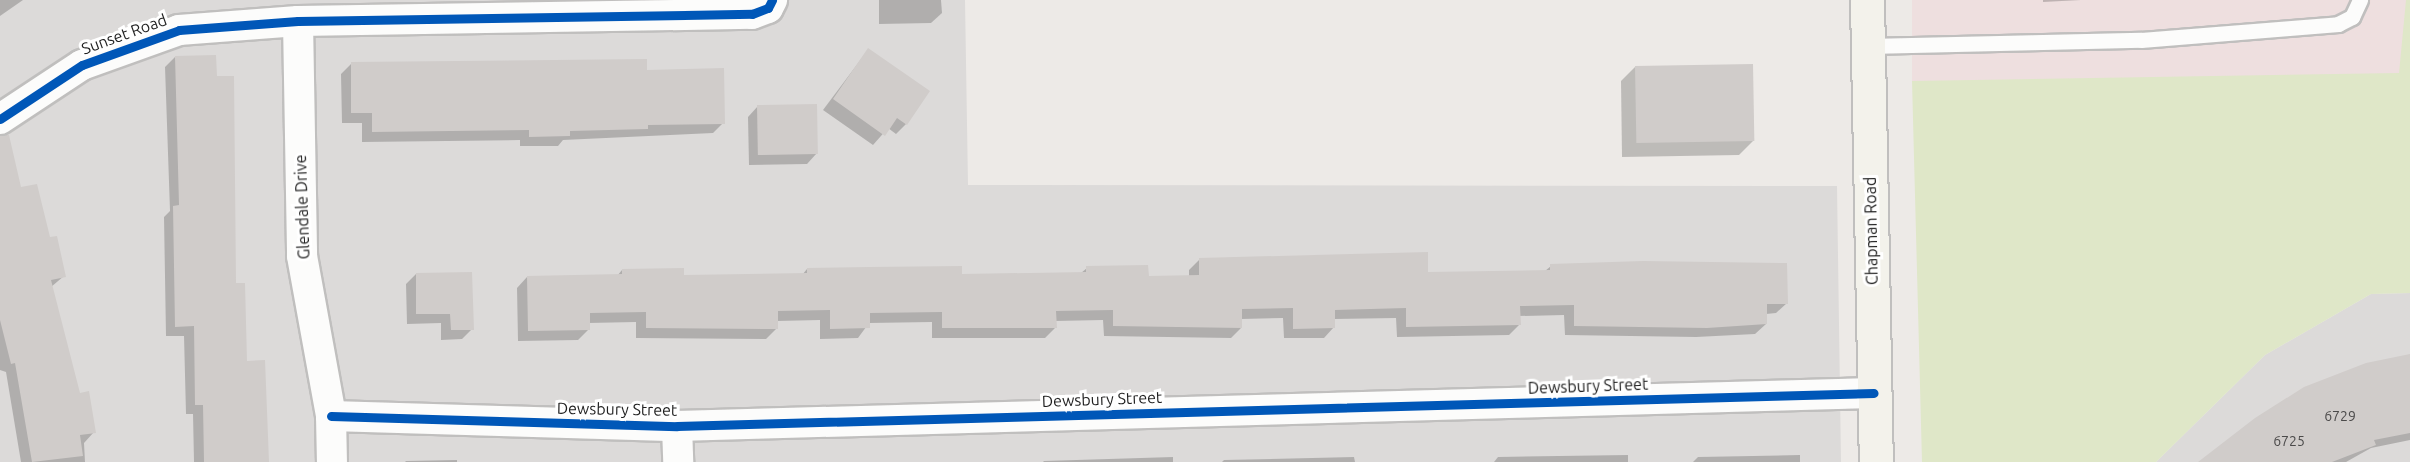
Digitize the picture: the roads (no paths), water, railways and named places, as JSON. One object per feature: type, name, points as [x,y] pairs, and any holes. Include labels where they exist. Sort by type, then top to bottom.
[{"type":"street","name":"Sunset Road","points":[[0,119],[82,65],[179,30],[298,21],[752,14],[768,8],[772,0]]},
{"type":"street","name":"Chapman Road","points":[[1867,0],[1876,462]]},
{"type":"street","name":"Glendale Drive","points":[[298,21],[302,256],[331,416],[332,462]]},
{"type":"street","name":"Dewsbury Street","points":[[331,416],[677,426],[1874,393]]},
{"type":"street","points":[[677,426],[678,462]]},
{"type":"lane","points":[[1868,46],[2141,40],[2338,24],[2352,17],[2360,0]]}]
